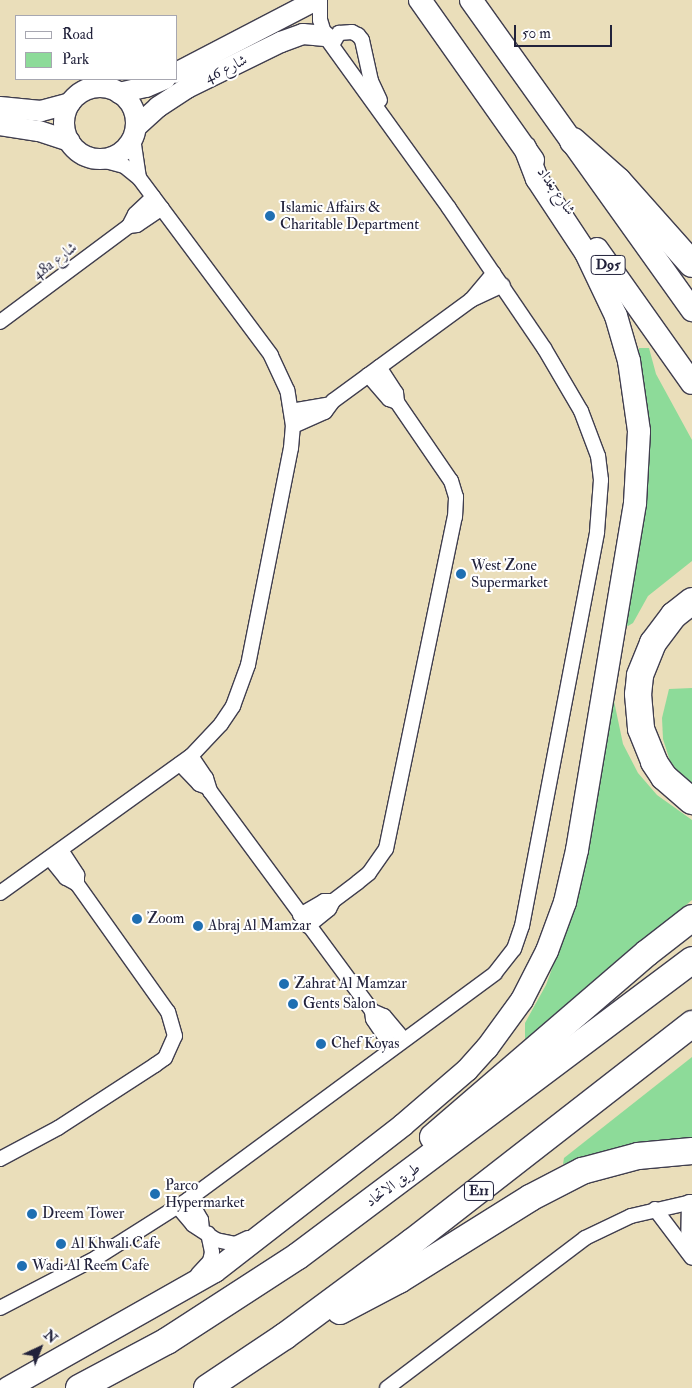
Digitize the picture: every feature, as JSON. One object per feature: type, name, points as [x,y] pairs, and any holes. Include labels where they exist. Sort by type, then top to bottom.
[{"type":"highway","points":[[573,141],[618,181],[692,264]]},
{"type":"highway","points":[[692,601],[674,615],[653,643],[640,676],[638,703],[641,729],[654,762],[664,777],[692,801]]},
{"type":"highway","points":[[344,1222],[400,1166],[531,1051],[692,918]]},
{"type":"highway","name":"طريق الاتحاد","points":[[79,1388],[167,1341],[248,1290],[344,1222],[692,960]]},
{"type":"highway","name":"E11","points":[[206,1388],[285,1336],[412,1242],[692,1024]]},
{"type":"highway","points":[[285,1336],[384,1289],[530,1198],[582,1171],[638,1156],[692,1151]]},
{"type":"main road","name":"شارع بغداد","points":[[420,0],[692,382]]},
{"type":"main road","name":"D95","points":[[471,0],[692,310]]},
{"type":"main road","points":[[8,1388],[215,1271],[280,1224],[445,1090],[487,1048],[536,974],[557,927],[571,876],[635,503],[639,431],[630,361],[616,316],[586,253],[537,179],[525,147]]},
{"type":"street","name":"شارع 46","points":[[178,72],[316,0]]},
{"type":"street","points":[[0,1308],[96,1258],[184,1203],[494,973],[509,958],[519,938],[580,632],[598,523],[601,480],[591,433],[558,371],[503,285],[329,41],[320,20],[320,0]]},
{"type":"street","points":[[329,41],[346,31],[352,32],[362,40],[371,81],[403,143]]},
{"type":"street","name":"شارع 46","points":[[135,132],[179,93],[281,42],[302,34],[329,41]]},
{"type":"street","points":[[119,93],[146,87],[163,80]]},
{"type":"street","points":[[68,141],[64,122],[70,103],[77,95],[98,87],[119,93],[131,104],[139,178]]},
{"type":"street","points":[[0,107],[41,111],[70,103]]},
{"type":"street","points":[[0,125],[39,131],[68,141],[83,155],[124,166],[139,178],[271,356],[287,390],[292,418],[291,448],[248,665],[233,706],[212,736],[186,760],[0,893]]},
{"type":"street","points":[[102,160],[121,153],[135,132]]},
{"type":"street","name":"48a شارع","points":[[0,322],[129,226],[132,218],[158,203]]},
{"type":"street","points":[[471,300],[494,273]]},
{"type":"street","points":[[292,418],[330,404],[471,300],[503,285]]},
{"type":"street","points":[[304,921],[324,901],[333,900],[369,873],[386,849],[455,517],[456,497],[451,481],[397,402],[389,399],[373,371]]},
{"type":"street","points":[[186,760],[206,778],[207,787],[372,1011],[373,1019],[398,1043]]},
{"type":"street","points":[[0,1159],[46,1135],[107,1096],[165,1058],[172,1048],[174,1023],[168,1012],[77,884],[66,878],[56,854]]},
{"type":"street","points":[[388,1388],[585,1238],[607,1226],[656,1209],[691,1202],[690,1255]]},
{"type":"street","points":[[170,1296],[205,1269],[210,1261],[212,1243],[201,1220],[184,1203]]},
{"type":"street","points":[[656,1209],[690,1255]]},
{"type":"street","points":[[205,1231],[221,1242],[235,1244],[280,1224]]},
{"type":"green space","points":[[639,348],[649,348],[656,374],[692,440],[692,561],[648,596],[633,623],[628,626],[625,624]]},
{"type":"green space","points":[[692,688],[692,790],[670,761],[663,739],[662,718],[669,689]]},
{"type":"green space","points":[[609,701],[614,701],[623,744],[638,773],[657,795],[692,820],[692,900],[525,1040],[525,1023],[546,985],[572,914]]},
{"type":"green space","points":[[692,1057],[692,1140],[563,1164],[564,1158]]},
{"type":"place","name":"Islamic Affairs & Charitable Department","points":[[270,216]]},
{"type":"place","name":"West Zone Supermarket","points":[[461,574]]},
{"type":"place","name":"Zoom","points":[[137,919]]},
{"type":"place","name":"Abraj Al Mamzar","points":[[198,926]]},
{"type":"place","name":"Zahrat Al Mamzar","points":[[284,984]]},
{"type":"place","name":"Gents Salon","points":[[293,1004]]},
{"type":"place","name":"Chef Koyas","points":[[321,1044]]},
{"type":"place","name":"Parco Hypermarket","points":[[155,1194]]},
{"type":"place","name":"Dreem Tower","points":[[32,1214]]},
{"type":"place","name":"Al Khwali Cafe","points":[[61,1244]]},
{"type":"place","name":"Wadi Al Reem Cafe","points":[[22,1266]]}]
